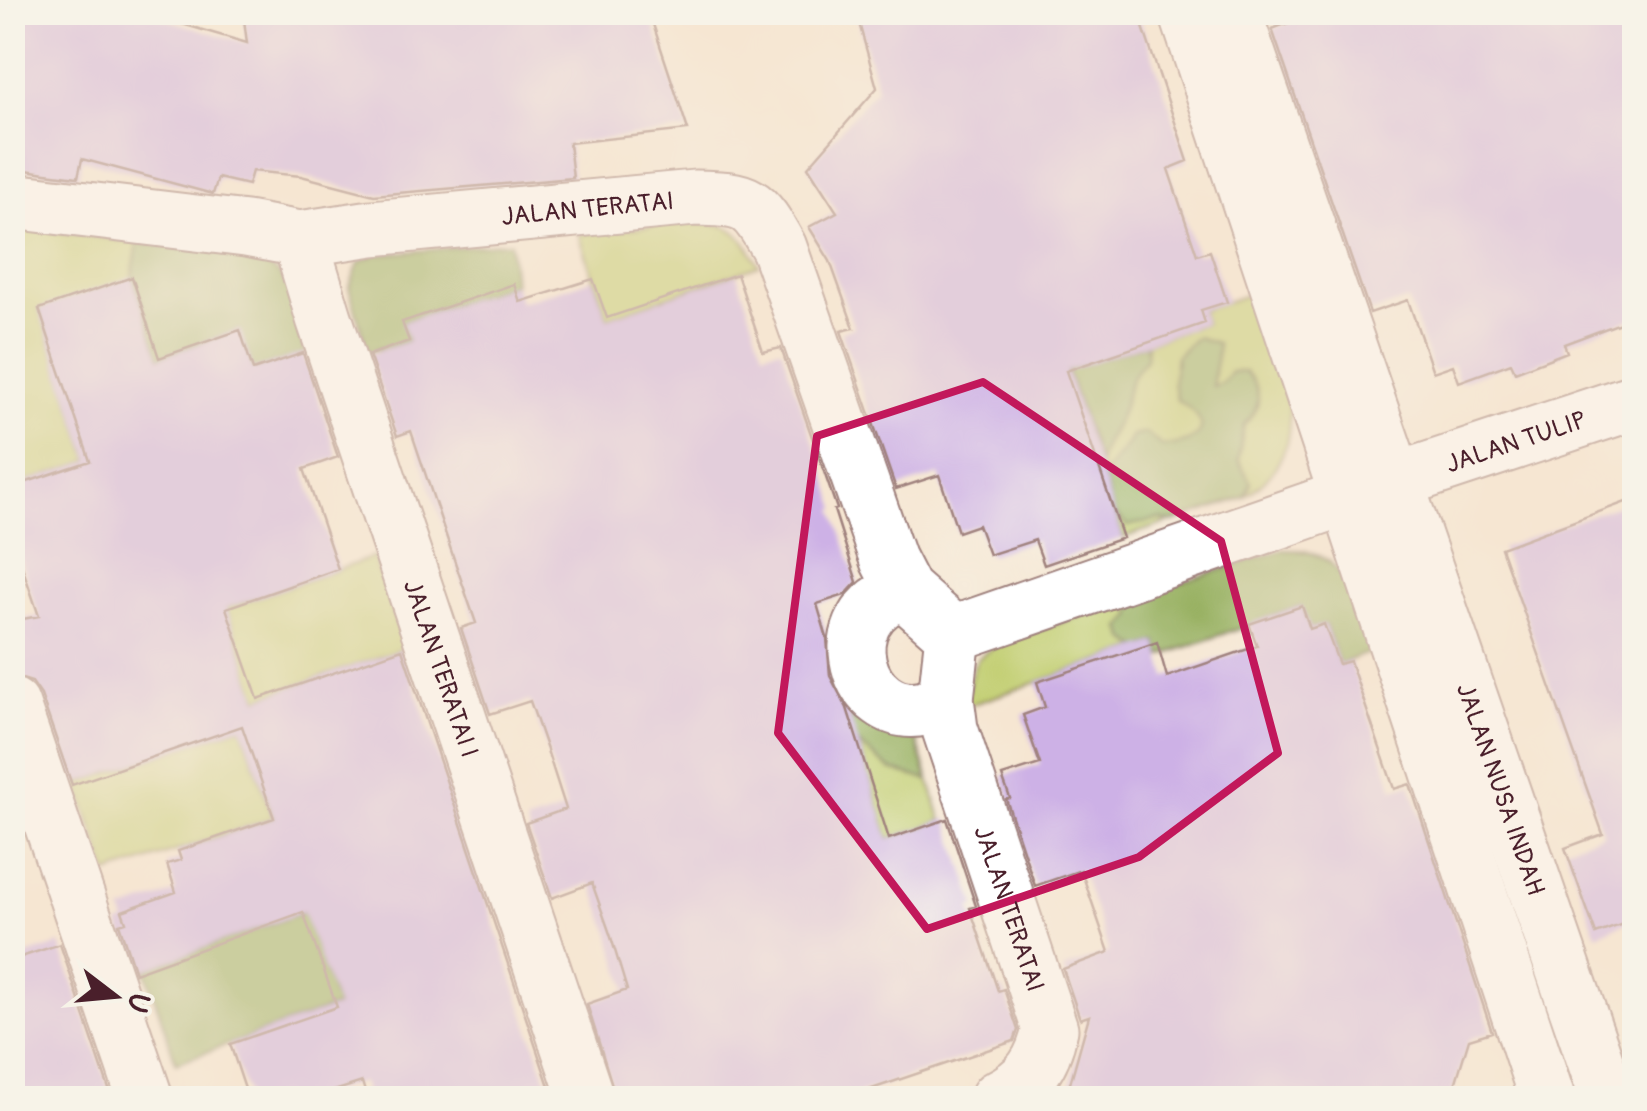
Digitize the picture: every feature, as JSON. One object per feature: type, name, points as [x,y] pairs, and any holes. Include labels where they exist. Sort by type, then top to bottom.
[{"type":"street","name":"JALAN NUSA INDAH","points":[[1187,12],[1608,1098]]},
{"type":"street","name":"JALAN NUSA INDAH","points":[[1233,12],[1547,1098]]},
{"type":"street","name":"JALAN TERATAI","points":[[12,201],[300,239],[372,228],[695,198],[743,202],[760,214],[778,248],[888,560],[904,590],[953,634],[946,698],[950,728],[1050,1029],[1036,1069],[1022,1086],[998,1098]]},
{"type":"street","name":"JALAN TERATAI I","points":[[300,239],[586,1098]]},
{"type":"street","name":"JALAN TULIP","points":[[1372,488],[1634,402]]},
{"type":"street","points":[[953,634],[1372,488]]},
{"type":"street","points":[[904,590],[870,608],[859,628],[859,667],[866,684],[894,704],[925,708],[946,698]]},
{"type":"street","points":[[12,706],[146,1098]]},
{"type":"highlighted area","points":[[983,382],[1221,541],[1278,753],[1139,857],[927,929],[778,733],[817,436]]},
{"type":"green space","points":[[668,224],[713,224],[733,230],[759,265],[607,318],[579,234]]},
{"type":"green space","points":[[13,225],[245,258],[276,272],[305,353],[253,370],[239,330],[159,358],[40,310],[90,461],[13,487]]},
{"type":"green space","points":[[510,242],[514,284],[403,322],[409,341],[368,352],[349,288],[359,262],[375,255]]},
{"type":"green space","points":[[138,243],[236,256],[271,268],[282,277],[290,292],[305,353],[253,370],[239,330],[159,358],[132,277]]},
{"type":"green space","points":[[1253,293],[1288,400],[1289,426],[1284,451],[1270,474],[1243,497],[1123,538],[1067,370],[1205,323],[1201,310]]},
{"type":"green space","points":[[1196,337],[1217,343],[1213,386],[1222,383],[1231,372],[1245,372],[1255,385],[1257,405],[1244,424],[1238,460],[1251,483],[1245,497],[1173,522],[1159,519],[1128,526],[1114,513],[1102,475],[1132,436],[1146,433],[1162,446],[1196,437],[1201,425],[1198,417],[1177,400],[1173,383],[1176,356]]},
{"type":"green space","points":[[1147,343],[1146,359],[1129,385],[1099,464],[1067,370]]},
{"type":"green space","points":[[1283,550],[1304,550],[1330,561],[1350,661],[1339,664],[1325,624],[1301,606],[1161,656],[1156,642],[964,707],[974,667],[993,648],[1021,635]]},
{"type":"green space","points":[[1283,550],[1323,558],[1336,568],[1355,597],[1374,651],[1339,664],[1325,624],[1310,629],[1301,606],[1161,656],[1157,642],[1140,648],[1126,639],[1122,628],[1132,616],[1134,597]]},
{"type":"green space","points":[[374,557],[405,648],[258,699],[226,608]]},
{"type":"green space","points":[[861,712],[914,732],[928,780],[892,770],[839,729]]},
{"type":"green space","points":[[242,726],[273,818],[108,874],[77,784]]},
{"type":"green space","points":[[914,732],[942,821],[889,839],[857,741]]},
{"type":"green space","points":[[304,912],[337,1006],[176,1063],[145,969]]},
{"type":"building","points":[[12,12],[141,12],[247,43],[243,12],[649,12],[688,130],[569,143],[573,178],[374,195],[301,176],[252,171],[248,185],[218,178],[213,194],[82,159],[78,177],[12,168]]},
{"type":"building","points":[[856,12],[1138,12],[1188,161],[1168,169],[1197,255],[1210,251],[1227,302],[1201,310],[1205,323],[1066,371],[1123,538],[1044,565],[1035,540],[989,555],[978,525],[958,532],[939,475],[896,489],[841,331],[854,328],[830,261],[809,227],[837,212],[808,167],[877,88]]},
{"type":"building","points":[[1317,12],[1634,12],[1634,318],[1564,344],[1567,352],[1515,372],[1511,363],[1459,382],[1453,365],[1433,372],[1408,300],[1370,313],[1272,29]]},
{"type":"building","points":[[737,274],[763,352],[781,348],[837,509],[834,510],[857,582],[845,595],[817,604],[827,638],[830,676],[847,708],[889,839],[947,819],[976,906],[970,908],[998,991],[1004,989],[1018,1030],[1014,1041],[845,1098],[616,1098],[587,1004],[627,990],[610,934],[592,883],[552,898],[526,823],[566,809],[547,750],[530,701],[490,714],[461,628],[476,623],[411,431],[397,436],[369,355],[409,341],[402,322],[514,284],[520,302],[593,279],[607,318]]},
{"type":"building","points":[[132,277],[159,358],[240,330],[253,370],[303,353],[338,457],[304,469],[338,569],[226,608],[258,699],[402,649],[553,1098],[367,1098],[362,1082],[312,1098],[248,1098],[230,1044],[337,1007],[303,912],[135,973],[119,924],[126,922],[122,911],[176,892],[167,864],[181,860],[178,851],[274,818],[242,726],[72,785],[41,695],[32,682],[12,676],[12,621],[39,616],[12,537],[12,487],[90,461],[39,309]]},
{"type":"building","points":[[1634,499],[1634,920],[1596,934],[1565,848],[1603,834],[1501,548]]},
{"type":"building","points":[[1302,606],[1310,629],[1324,624],[1339,664],[1350,661],[1394,789],[1410,784],[1492,1032],[1469,1039],[1451,1098],[1066,1098],[1089,1016],[1080,1019],[1063,969],[1109,952],[1081,870],[1035,886],[1006,799],[1010,798],[1002,776],[1040,764],[1023,715],[1045,707],[1037,682],[1157,642],[1167,677],[1257,646],[1249,624]]},
{"type":"building","points":[[60,944],[112,1098],[12,1098],[12,960]]}]
